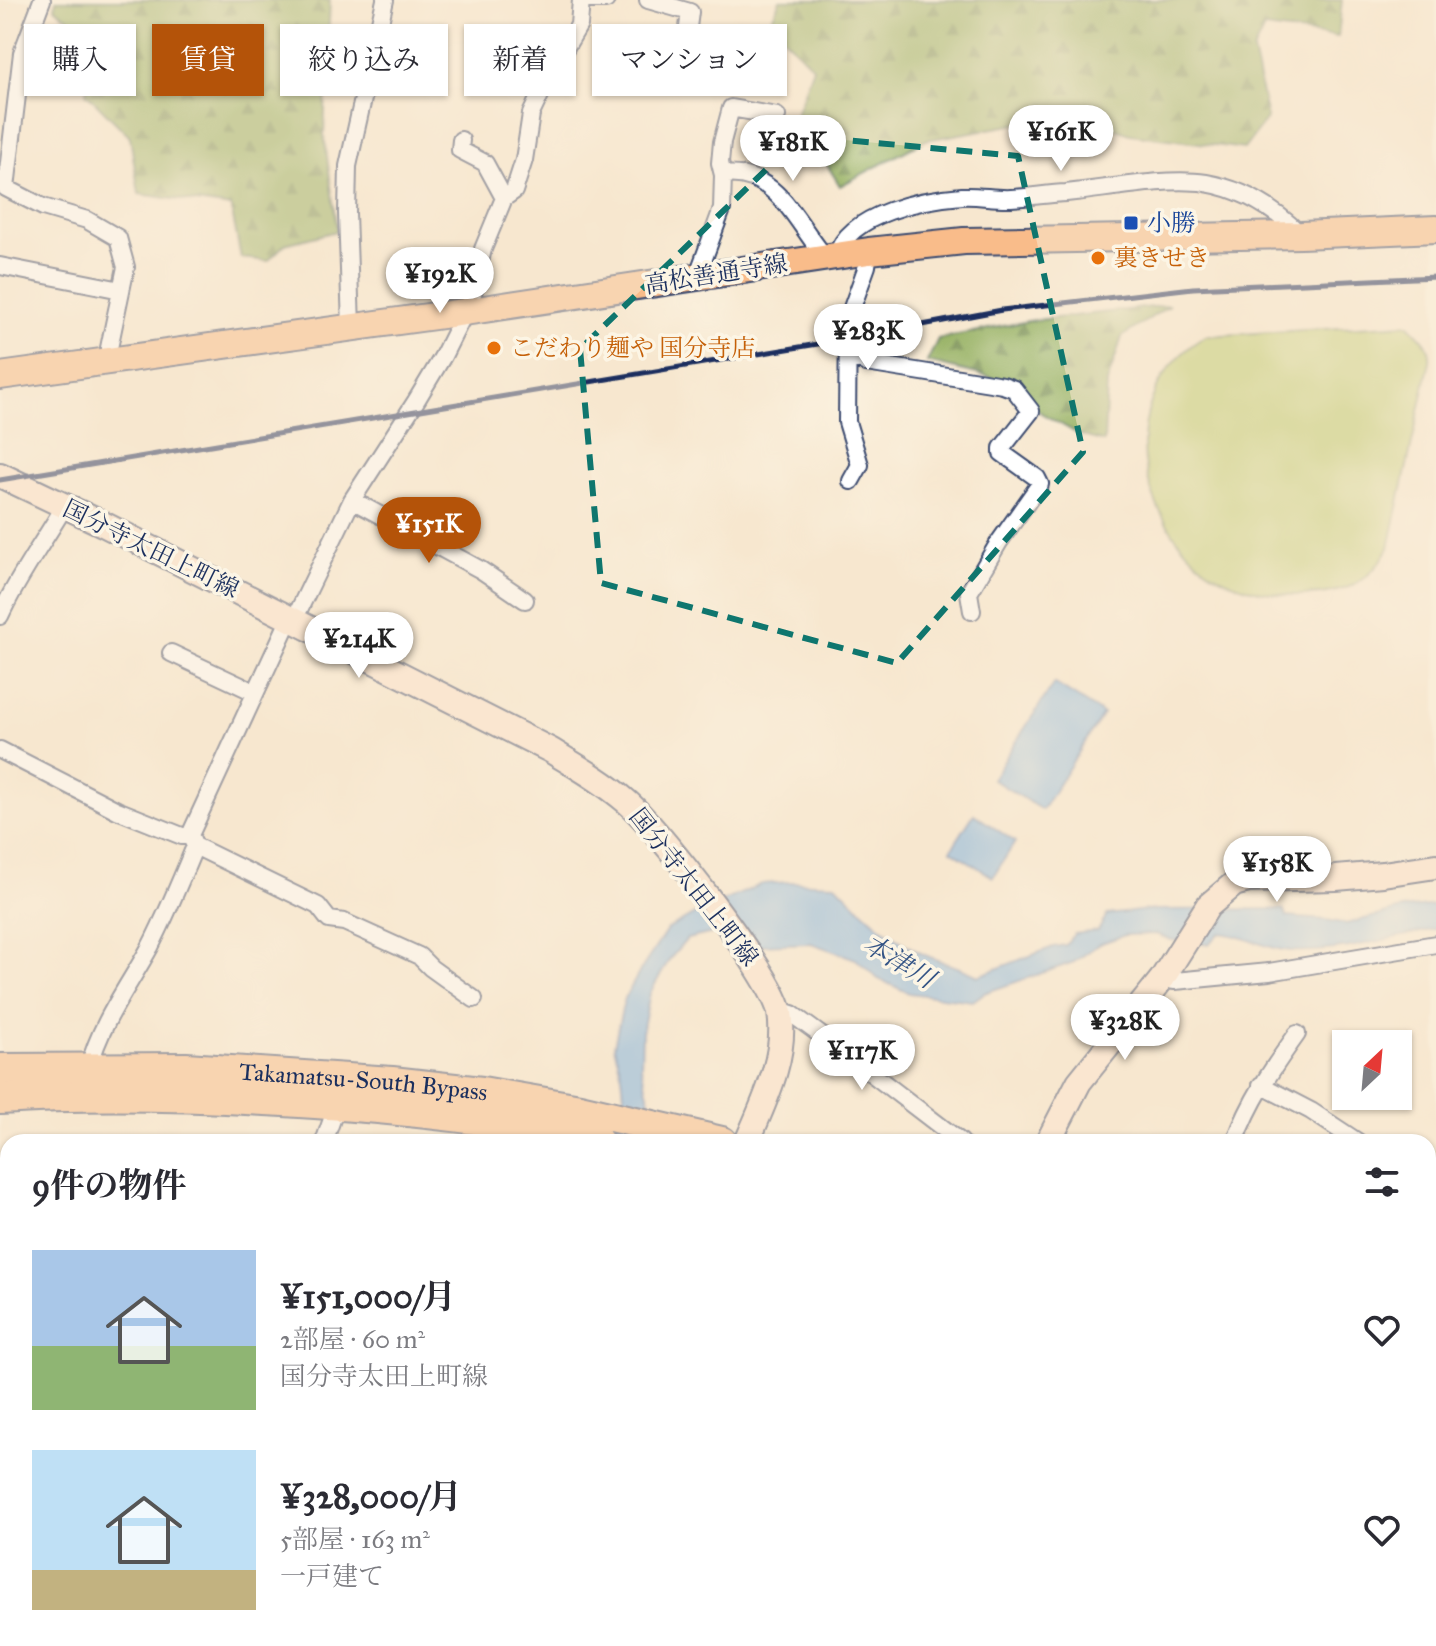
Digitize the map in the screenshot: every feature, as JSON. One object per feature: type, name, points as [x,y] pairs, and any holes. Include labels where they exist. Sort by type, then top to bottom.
[{"type":"highway","name":"Takamatsu-South Bypass","points":[[0,1069],[186,1068],[350,1078],[482,1092],[580,1109],[692,1134]]},
{"type":"highway","name":"Takamatsu-South Bypass","points":[[0,1099],[185,1097],[389,1108],[564,1134]]},
{"type":"main road","name":"高松善通寺線","points":[[0,376],[464,312],[830,256],[964,241],[1301,235],[1436,229]]},
{"type":"main road","name":"国分寺太田上町線","points":[[0,475],[550,750],[628,802],[654,830],[755,962],[780,1010],[781,1042],[776,1063],[750,1134]]},
{"type":"main road","points":[[1052,1134],[1079,1082],[1167,972],[1208,906],[1234,884],[1249,880],[1367,876],[1436,866]]},
{"type":"street","points":[[42,0],[8,98],[3,187],[43,207],[103,227],[118,238],[126,267],[109,359]]},
{"type":"street","points":[[351,326],[348,166],[385,0]]},
{"type":"street","points":[[89,1067],[95,1044],[149,948],[180,883],[192,840],[254,692],[352,500],[443,356],[472,298],[478,264],[504,198],[514,191],[524,160],[531,114],[579,25],[584,0],[606,0]]},
{"type":"street","points":[[648,0],[690,12],[688,24]]},
{"type":"street","points":[[697,277],[722,209],[723,175],[720,163],[731,108],[777,116]]},
{"type":"street","points":[[461,140],[460,150],[485,163],[504,198]]},
{"type":"street","points":[[723,175],[740,173],[765,183],[818,248],[830,256],[848,234],[869,221],[920,203],[964,196],[1008,198],[1174,182],[1204,183],[1231,189],[1278,214],[1301,235]]},
{"type":"street","points":[[851,481],[860,465],[847,422],[848,319],[867,266],[869,251]]},
{"type":"street","points":[[0,266],[121,290]]},
{"type":"street","points":[[848,355],[866,363],[1003,385],[1014,389],[1031,411],[1002,448],[1002,453],[1037,478],[1040,484],[999,542],[969,593],[972,611]]},
{"type":"street","points":[[352,500],[481,570],[525,600]]},
{"type":"street","points":[[0,616],[5,592],[28,568],[64,507]]},
{"type":"street","points":[[171,653],[254,692]]},
{"type":"street","points":[[0,750],[117,810],[192,840],[318,906],[329,920],[344,922],[419,956],[474,999]]},
{"type":"street","points":[[1167,972],[1175,981],[1269,972],[1436,944]]},
{"type":"street","points":[[780,1010],[792,1014],[950,1134]]},
{"type":"street","points":[[1238,1134],[1247,1109],[1261,1085],[1297,1034]]},
{"type":"street","points":[[1261,1085],[1311,1111],[1346,1134]]},
{"type":"street","points":[[327,1134],[337,1105]]},
{"type":"highlighted area","points":[[801,136],[1018,156],[1083,452],[897,663],[601,583],[580,349]]},
{"type":"green space","points":[[56,0],[330,0],[329,24],[280,24],[280,96],[326,96],[324,134],[337,231],[285,244],[268,261],[241,258],[231,207],[139,194],[130,137],[89,96],[136,96],[136,24],[76,24],[55,8]]},
{"type":"green space","points":[[780,0],[1342,0],[1338,37],[1264,28],[1253,51],[1267,118],[1244,149],[1130,134],[1074,114],[926,140],[840,186],[796,114],[813,67],[787,40],[787,24],[770,23]]},
{"type":"green space","points":[[1170,305],[1122,337],[1107,383],[1104,442],[1080,435],[1041,413],[1010,382],[927,362],[938,339],[1029,321]]},
{"type":"green space","points":[[1408,324],[1427,345],[1430,361],[1389,548],[1373,570],[1344,589],[1290,595],[1261,592],[1233,583],[1197,561],[1174,535],[1158,506],[1148,476],[1144,444],[1148,414],[1159,385],[1178,358],[1205,336]]},
{"type":"water","points":[[1054,683],[1103,714],[1042,810],[992,779]]},
{"type":"water","points":[[974,814],[1015,842],[993,877],[951,850]]},
{"type":"water","name":"本津川","points":[[762,884],[836,884],[900,941],[925,955],[978,976],[1053,947],[1066,945],[1074,934],[1098,931],[1107,915],[1147,910],[1283,909],[1287,917],[1346,924],[1402,909],[1436,905],[1436,929],[1365,944],[1311,951],[1283,950],[1220,933],[1209,944],[1171,940],[1156,934],[1125,935],[1099,944],[1074,962],[984,993],[973,1001],[909,993],[878,979],[856,959],[811,943],[759,945],[713,933],[687,939],[669,960],[650,993],[642,1032],[641,1067],[650,1101],[640,1134],[610,1134],[624,1095],[614,1046],[624,1000],[640,971],[667,930]]},
{"type":"railway","points":[[0,480],[848,339],[1002,310],[1193,288],[1436,277]]},
{"type":"place","name":"小勝","points":[[1131,223]]},
{"type":"place","name":"裏きせき","points":[[1098,258]]},
{"type":"place","name":"こだわり麺や 国分寺店","points":[[494,348]]}]
